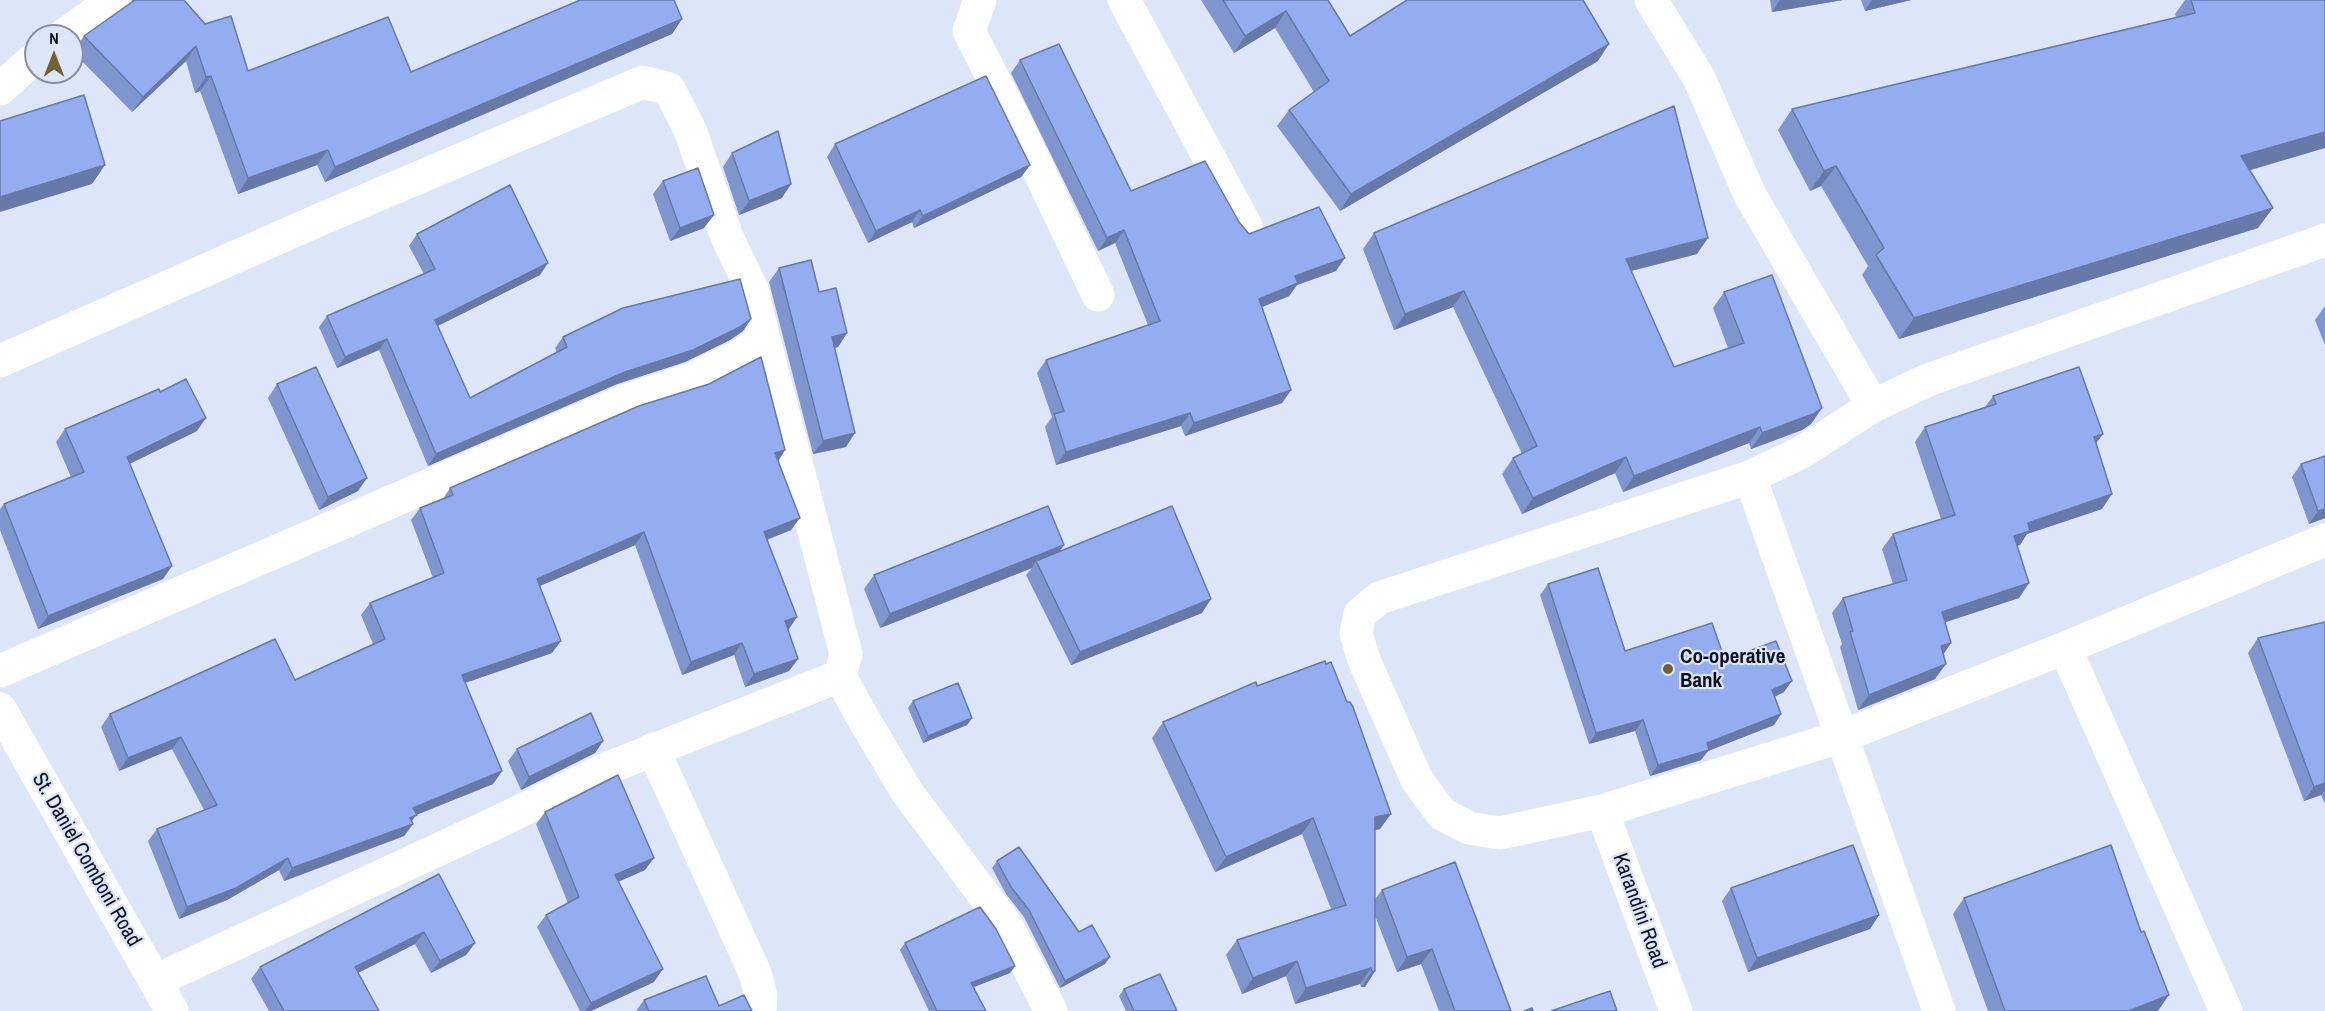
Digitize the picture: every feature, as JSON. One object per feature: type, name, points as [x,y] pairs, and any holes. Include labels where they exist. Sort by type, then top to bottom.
[{"type":"street","points":[[80,24],[113,0]]},
{"type":"street","points":[[980,0],[969,31],[1019,129],[1098,296]]},
{"type":"street","points":[[1124,0],[1246,226]]},
{"type":"street","points":[[1651,0],[1699,78],[1750,195],[1873,406]]},
{"type":"street","points":[[0,89],[24,68]]},
{"type":"street","points":[[0,361],[319,220],[644,82],[669,89],[690,130],[727,237],[752,289],[846,654],[840,676],[907,792],[1007,926],[1051,1011]]},
{"type":"street","points":[[2325,240],[1928,380],[1873,406],[1802,452],[1750,477],[1379,598],[1360,614],[1356,633],[1364,660],[1417,780],[1442,814],[1469,828],[1500,833],[1602,811],[1843,736],[2065,648],[2325,540]]},
{"type":"street","points":[[0,671],[624,401],[692,379],[739,356],[764,339]]},
{"type":"street","points":[[1750,477],[1939,1011]]},
{"type":"street","points":[[2065,648],[2226,1011]]},
{"type":"street","points":[[155,981],[500,821],[603,770],[840,676]]},
{"type":"street","name":"St. Daniel Comboni Road","points":[[0,709],[172,1011]]},
{"type":"street","points":[[653,749],[755,974],[761,996],[760,1011]]},
{"type":"street","name":"Karandini Road","points":[[1602,811],[1676,1011]]},
{"type":"building","points":[[135,0],[184,0],[205,24],[231,16],[248,71],[388,17],[411,72],[580,0],[674,0],[682,19],[335,167],[328,150],[248,178],[211,76],[206,77],[196,46],[143,97],[84,36]]},
{"type":"building","points":[[1223,0],[1328,0],[1350,36],[1407,0],[1583,0],[1609,44],[1351,194],[1289,110],[1329,81],[1286,11],[1245,36]]},
{"type":"building","points":[[2191,0],[2325,0],[2325,132],[2241,156],[2273,208],[1914,318],[1876,255],[1884,248],[1836,166],[1824,171],[1792,109],[2195,13]]},
{"type":"building","points":[[1059,44],[1131,191],[1205,161],[1239,222],[1249,234],[1319,207],[1345,258],[1295,276],[1298,283],[1259,299],[1291,390],[1194,423],[1190,413],[1066,452],[1054,414],[1064,411],[1046,360],[1160,321],[1124,230],[1107,238],[1020,60]]},
{"type":"building","points":[[986,76],[1030,165],[923,216],[920,210],[876,231],[835,144]]},
{"type":"building","points":[[84,95],[105,165],[0,197],[0,121]]},
{"type":"building","points":[[1674,106],[1708,238],[1626,259],[1674,367],[1744,343],[1724,292],[1772,275],[1822,408],[1813,414],[1762,433],[1760,427],[1634,476],[1626,457],[1533,498],[1513,458],[1537,446],[1464,291],[1405,314],[1374,233]]},
{"type":"building","points":[[778,131],[791,184],[749,201],[732,153]]},
{"type":"building","points":[[698,168],[714,215],[680,228],[663,181]]},
{"type":"building","points":[[510,185],[548,263],[435,320],[470,398],[567,347],[563,337],[623,308],[740,279],[751,319],[738,328],[693,350],[625,372],[436,454],[387,339],[345,357],[327,316],[435,269],[417,234]]},
{"type":"building","points":[[811,260],[819,292],[836,288],[847,333],[832,337],[855,433],[823,441],[779,268]]},
{"type":"building","points":[[761,357],[785,450],[775,453],[800,518],[764,532],[797,617],[785,621],[798,659],[754,674],[742,643],[691,662],[644,532],[537,579],[561,641],[462,675],[502,771],[413,808],[417,815],[410,818],[413,824],[292,868],[288,858],[236,888],[187,907],[157,829],[217,805],[181,737],[128,758],[110,714],[275,639],[295,680],[385,639],[370,603],[444,573],[420,508],[453,495],[450,488],[639,406],[709,384]]},
{"type":"building","points":[[316,367],[367,478],[328,497],[277,384]]},
{"type":"building","points":[[2079,367],[2103,434],[2094,437],[2112,494],[2028,523],[2030,531],[2014,536],[2029,583],[1942,612],[1951,643],[1941,646],[1946,664],[1869,695],[1850,632],[1853,631],[1843,598],[1907,580],[1893,534],[1955,515],[1925,427],[1996,404],[1993,396]]},
{"type":"building","points":[[186,379],[206,418],[127,457],[172,566],[48,616],[4,504],[84,472],[65,429],[159,389],[160,392]]},
{"type":"building","points":[[2325,456],[2325,509],[2318,511],[2301,464]]},
{"type":"building","points":[[1048,506],[1064,545],[890,614],[874,575]]},
{"type":"building","points":[[1172,506],[1211,599],[1080,652],[1036,561]]},
{"type":"building","points":[[1598,568],[1625,651],[1712,623],[1725,660],[1776,641],[1792,681],[1772,690],[1781,714],[1707,743],[1709,750],[1658,765],[1643,720],[1596,733],[1548,584]]},
{"type":"building","points":[[2325,622],[2325,783],[2314,787],[2258,638]]},
{"type":"building","points":[[1325,661],[1326,664],[1331,662],[1347,702],[1350,702],[1353,707],[1391,814],[1375,817],[1375,971],[1372,972],[1371,968],[1306,988],[1297,961],[1253,978],[1237,940],[1346,905],[1313,818],[1226,857],[1163,722],[1256,682],[1257,686]]},
{"type":"building","points":[[958,683],[972,718],[928,736],[913,701]]},
{"type":"building","points":[[591,713],[603,741],[529,777],[517,749]]},
{"type":"building","points":[[618,775],[654,858],[615,875],[663,969],[591,1003],[546,915],[579,897],[545,812]]},
{"type":"building","points":[[1853,845],[1879,915],[1757,958],[1731,888]]},
{"type":"building","points":[[2111,845],[2141,932],[2144,931],[2169,995],[2129,1011],[2005,1011],[1964,898]]},
{"type":"building","points":[[1019,847],[1079,932],[1092,925],[1110,957],[1065,981],[1029,910],[1011,887],[997,861]]},
{"type":"building","points":[[1455,862],[1511,1011],[1455,1011],[1432,949],[1407,957],[1382,890]]},
{"type":"building","points":[[439,874],[475,943],[440,961],[424,932],[355,967],[379,1011],[284,1011],[260,967]]},
{"type":"building","points":[[980,907],[996,929],[1015,966],[971,983],[986,1011],[937,1011],[905,943]]},
{"type":"building","points":[[1160,974],[1177,1011],[1134,1011],[1124,989]]},
{"type":"building","points":[[706,976],[719,1006],[744,995],[752,1011],[649,1011],[644,1000]]},
{"type":"building","points":[[1610,991],[1617,1011],[1551,1011]]},
{"type":"place","name":"Co-operative Bank","points":[[1668,669]]}]
